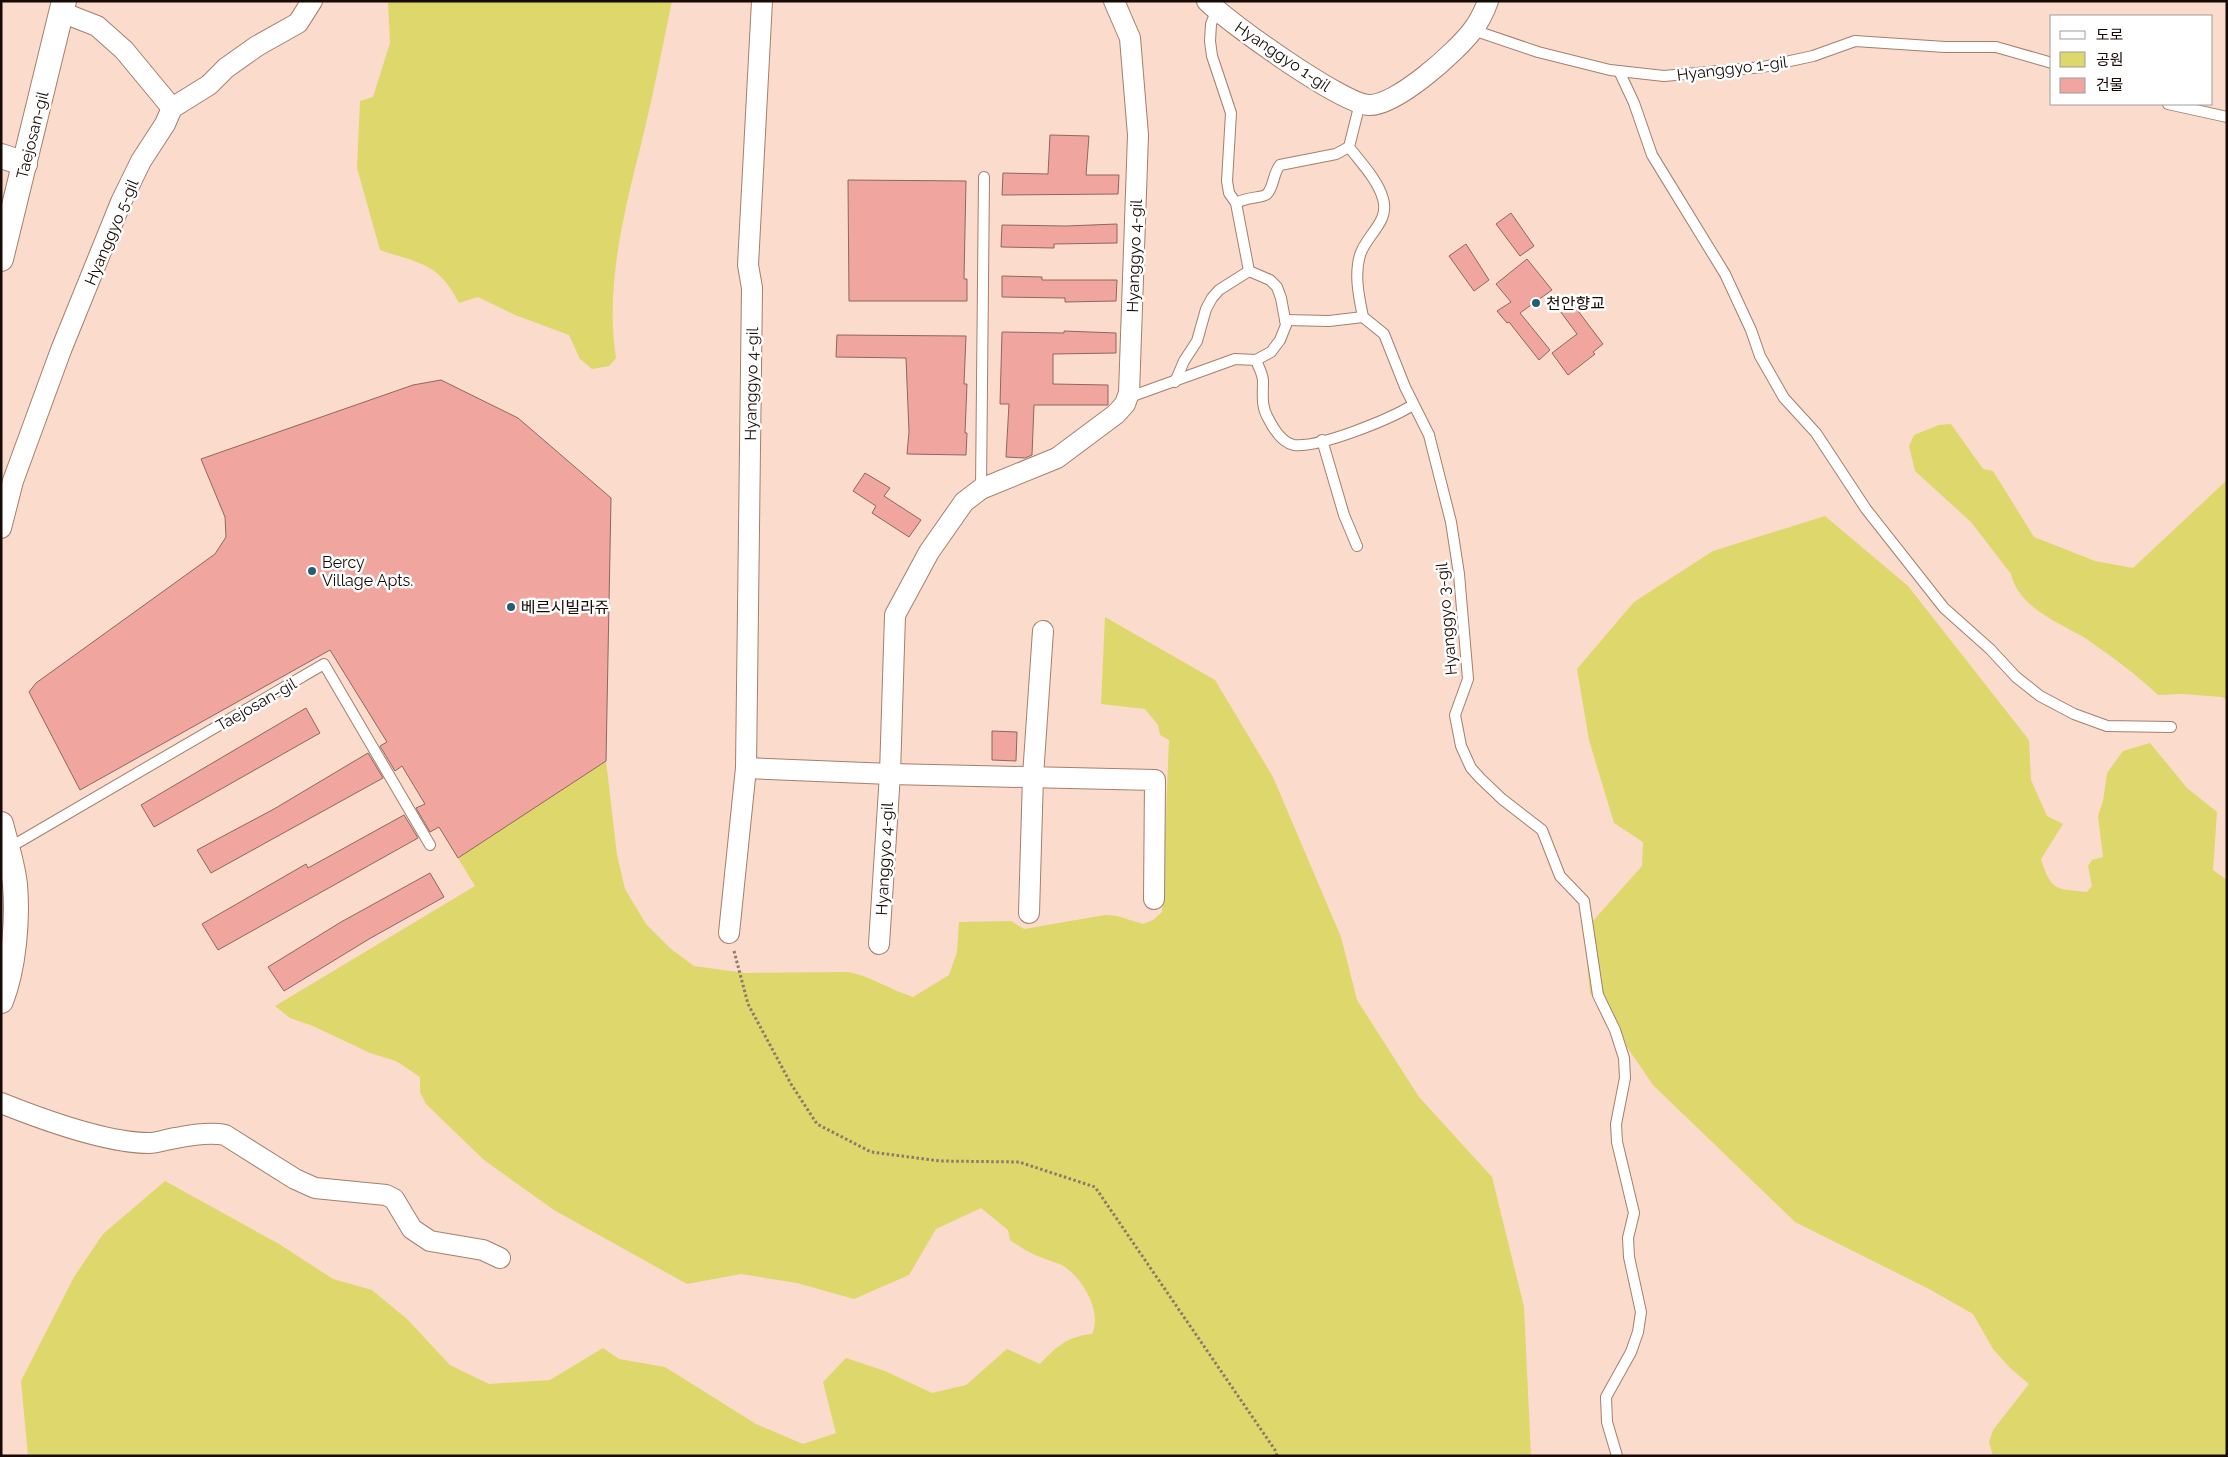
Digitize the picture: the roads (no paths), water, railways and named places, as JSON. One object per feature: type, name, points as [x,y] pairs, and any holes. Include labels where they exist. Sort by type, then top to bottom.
[{"type":"street","points":[[172,108],[208,85],[226,68],[257,46],[298,23],[312,1]]},
{"type":"street","name":"Hyanggyo 4-gil","points":[[729,933],[746,768],[752,288],[748,265],[762,1]]},
{"type":"street","name":"Hyanggyo 4-gil","points":[[879,944],[890,774],[895,615],[929,552],[964,502],[981,489],[1057,458],[1116,414],[1125,404],[1129,393],[1138,135],[1130,38],[1114,1]]},
{"type":"street","points":[[1360,103],[1370,105],[1383,102],[1404,92],[1461,45],[1473,30],[1488,1]]},
{"type":"street","name":"Hyanggyo 1-gil","points":[[1212,5],[1316,81],[1360,103]]},
{"type":"street","name":"Taejosan-gil","points":[[1,259],[13,160],[63,6],[97,26],[124,50],[172,108]]},
{"type":"street","name":"Hyanggyo 5-gil","points":[[1,528],[14,481],[61,350],[80,308],[104,242],[141,161],[166,124],[172,108]]},
{"type":"street","points":[[1029,913],[1034,776],[1043,631]]},
{"type":"street","points":[[746,768],[890,774],[1155,780],[1154,899]]},
{"type":"street","points":[[1,824],[15,884],[15,930],[6,989],[1,1001]]},
{"type":"street","points":[[1,1103],[89,1132],[150,1143],[178,1138],[217,1134],[225,1135],[294,1178],[316,1188],[386,1195],[394,1198],[412,1229],[430,1241],[483,1250],[500,1258]]},
{"type":"lane","name":"Hyanggyo 1-gil","points":[[1212,5],[1211,48],[1231,113],[1227,181],[1229,193],[1236,203],[1249,271]]},
{"type":"lane","name":"Hyanggyo 1-gil","points":[[1473,30],[1538,52],[1619,71],[1664,76],[1763,67],[1813,56],[1855,41],[1935,46],[1996,47],[2050,62]]},
{"type":"lane","points":[[1619,71],[1634,103],[1652,155],[1725,274],[1751,330],[1760,356],[1784,398],[1816,433],[1866,509],[1944,608],[1990,649],[2016,677],[2040,696],[2074,714],[2107,726],[2171,727]]},
{"type":"lane","points":[[1236,203],[1244,198],[1264,196],[1268,193],[1276,170],[1280,165],[1336,154],[1349,147],[1360,103]]},
{"type":"lane","points":[[2173,105],[2227,117]]},
{"type":"lane","points":[[1285,320],[1329,321],[1363,317],[1358,286],[1358,264],[1362,249],[1382,217],[1384,201],[1375,183],[1349,147]]},
{"type":"lane","points":[[981,489],[984,177]]},
{"type":"lane","points":[[1127,398],[1175,382],[1235,359],[1256,360],[1271,352],[1280,340],[1286,325],[1277,286],[1270,280],[1249,271],[1219,290],[1212,298],[1203,317],[1197,340],[1184,361],[1175,382]]},
{"type":"lane","name":"Hyanggyo 3-gil","points":[[1363,317],[1384,334],[1413,405],[1429,435],[1451,522],[1460,574],[1468,679],[1455,715],[1461,746],[1471,768],[1480,778],[1502,799],[1542,830],[1560,876],[1584,901],[1598,995],[1615,1030],[1624,1058],[1625,1078],[1616,1124],[1617,1142],[1634,1213],[1628,1238],[1629,1257],[1641,1312],[1638,1332],[1631,1352],[1606,1397],[1607,1422],[1617,1456]]},
{"type":"lane","points":[[1256,360],[1263,379],[1263,406],[1268,419],[1284,440],[1294,445],[1322,440],[1371,426],[1396,416],[1413,405]]},
{"type":"lane","points":[[1322,440],[1344,515],[1357,546]]},
{"type":"lane","name":"Taejosan-gil","points":[[7,849],[324,664],[430,845]]},
{"type":"place","name":"천안향교","points":[[1536,303]]},
{"type":"place","name":"Bercy Village Apts.","points":[[312,571]]},
{"type":"place","name":"베르시빌라쥬","points":[[511,607]]}]
